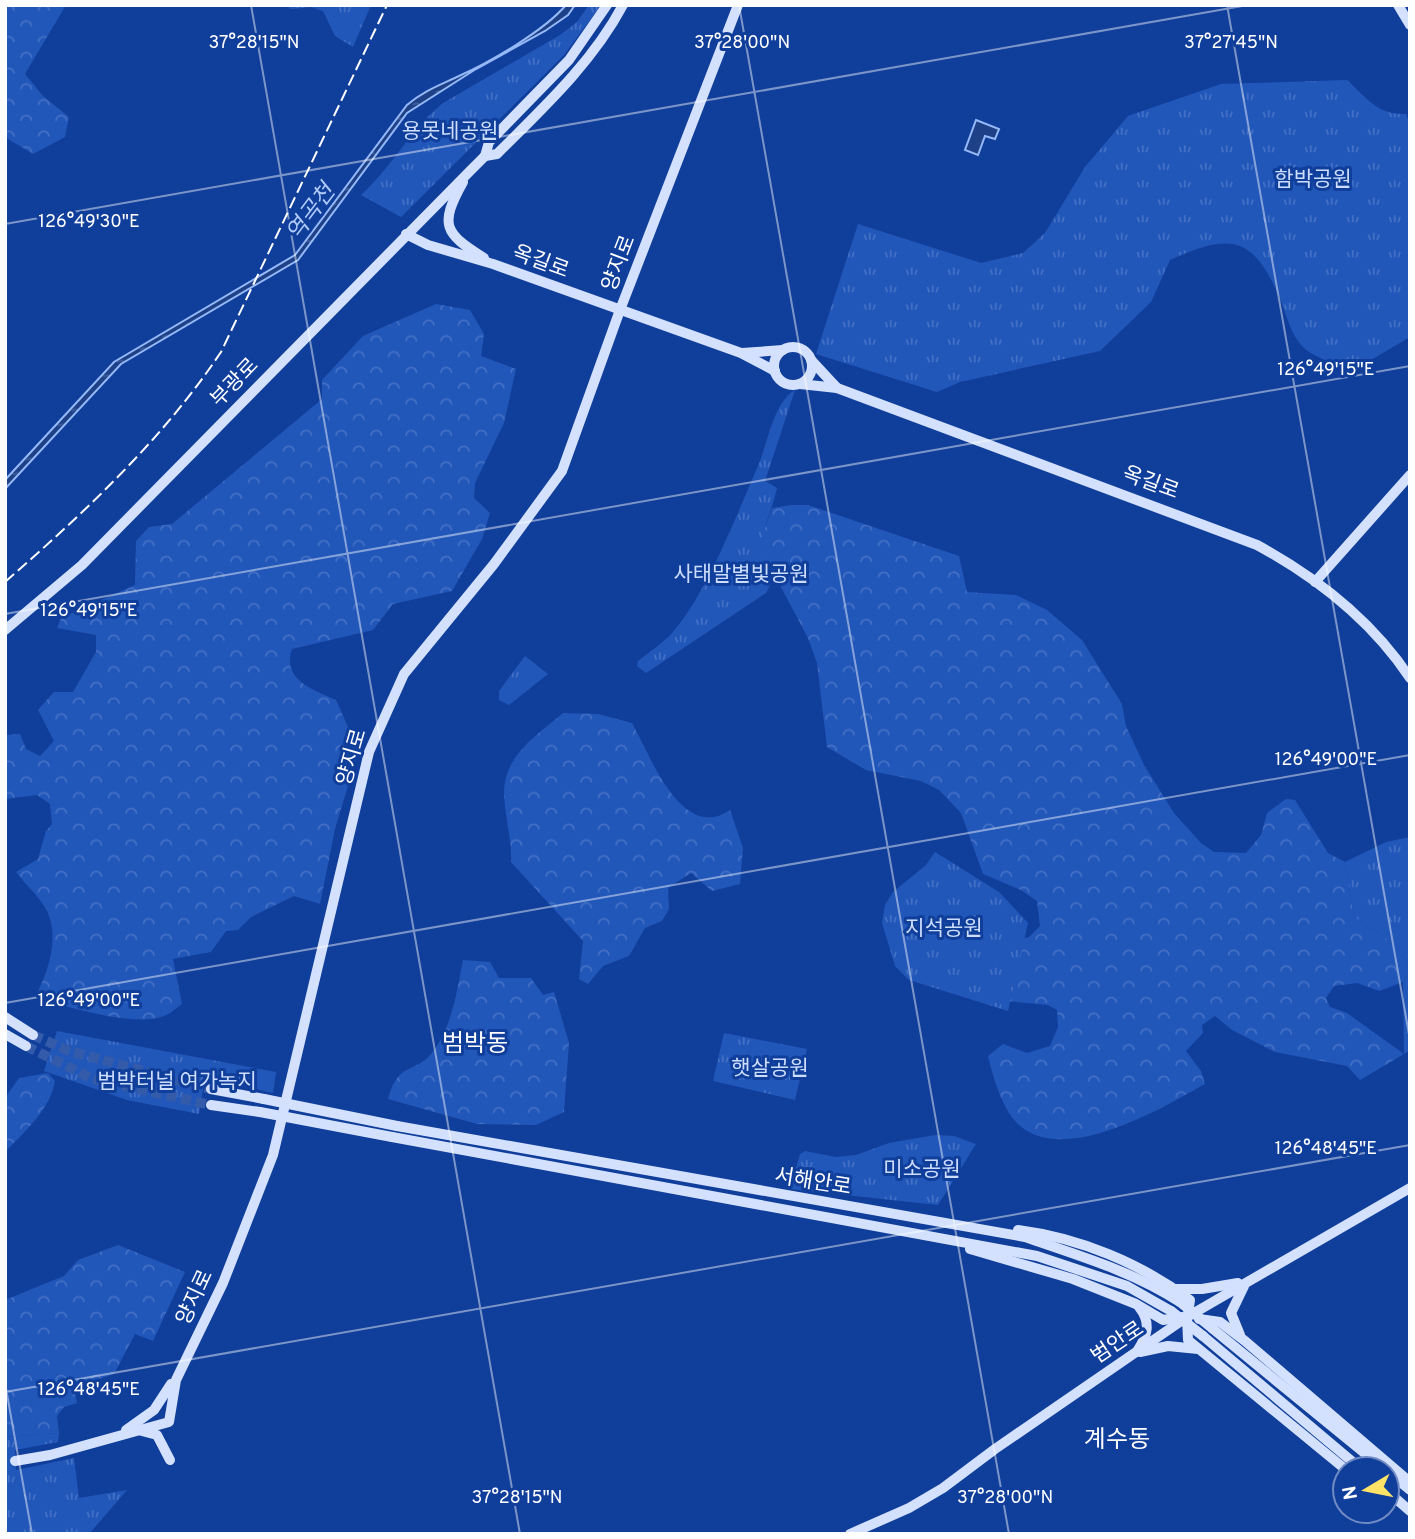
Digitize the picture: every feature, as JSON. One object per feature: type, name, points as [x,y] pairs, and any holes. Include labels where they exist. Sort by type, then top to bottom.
[{"type":"main road","name":"부광로","points":[[5,630],[82,565],[470,172],[485,156],[489,142],[569,60],[607,5]]},
{"type":"main road","name":"부광로","points":[[485,156],[497,154],[570,79],[604,37],[623,5]]},
{"type":"main road","name":"양지로","points":[[15,1461],[169,1422],[176,1380],[223,1283],[273,1155],[369,752],[384,714],[404,674],[494,564],[562,471],[620,310],[738,5]]},
{"type":"main road","points":[[1398,5],[1410,25]]},
{"type":"main road","points":[[470,172],[452,202],[448,227],[459,242],[493,264]]},
{"type":"main road","name":"옥길로","points":[[406,234],[428,245],[493,264],[741,353],[775,371]]},
{"type":"main road","name":"옥길로","points":[[741,353],[783,350]]},
{"type":"main road","points":[[783,350],[803,350],[811,359],[809,376],[800,384],[786,384],[775,371],[778,355],[783,350]]},
{"type":"main road","name":"옥길로","points":[[811,359],[838,388]]},
{"type":"main road","name":"옥길로","points":[[800,384],[838,388],[1214,526],[1273,553],[1358,617],[1410,678]]},
{"type":"main road","points":[[1315,582],[1410,475]]},
{"type":"main road","points":[[5,1017],[33,1035]]},
{"type":"main road","points":[[5,1034],[26,1046]]},
{"type":"main road","name":"서해안로","points":[[211,1089],[791,1198],[927,1218],[1025,1237],[1080,1254],[1142,1280],[1180,1302],[1368,1455]]},
{"type":"main road","name":"서해안로","points":[[211,1105],[1019,1252],[1074,1266],[1126,1286],[1171,1311],[1344,1455]]},
{"type":"main road","name":"범안로","points":[[850,1534],[866,1531],[943,1488],[1187,1317],[1410,1188]]},
{"type":"main road","points":[[927,1218],[1040,1233],[1074,1242],[1122,1260],[1175,1288],[1190,1300],[1187,1317],[1188,1340],[1331,1457]]},
{"type":"main road","points":[[924,1236],[1073,1279],[1136,1304],[1163,1320],[1187,1317],[1220,1322],[1410,1482]]},
{"type":"main road","points":[[1175,1288],[1202,1289],[1249,1280]]},
{"type":"main road","points":[[1245,1341],[1235,1328],[1231,1313],[1237,1297],[1249,1280]]},
{"type":"main road","points":[[1136,1304],[1148,1322],[1146,1335],[1136,1352]]},
{"type":"main road","points":[[1136,1352],[1178,1346],[1202,1350]]},
{"type":"main road","points":[[109,1438],[154,1410],[186,1360]]},
{"type":"main road","points":[[138,1431],[149,1431],[157,1435],[170,1461]]},
{"type":"green space","points":[[5,5],[66,5],[25,74],[43,96],[69,117],[65,137],[33,154],[5,137]]},
{"type":"green space","points":[[286,5],[371,5],[353,47],[335,36],[323,11],[311,7],[291,9]]},
{"type":"green space","name":"용못네공원","points":[[589,5],[601,5],[564,55],[401,217],[361,195],[443,103],[560,35],[577,22]]},
{"type":"green space","name":"함박공원","points":[[1347,80],[1380,108],[1387,112],[1406,114],[1410,124],[1410,337],[1354,370],[1323,359],[1303,347],[1293,332],[1271,279],[1261,263],[1239,246],[1225,244],[1210,245],[1170,260],[1151,302],[1100,351],[960,382],[937,392],[816,354],[858,224],[981,263],[1023,253],[1045,233],[1085,167],[1128,116],[1221,84]]},
{"type":"green space","points":[[436,304],[470,310],[484,334],[481,356],[516,369],[504,423],[475,483],[474,498],[490,513],[482,539],[452,591],[393,604],[373,630],[292,649],[290,660],[295,676],[309,687],[336,700],[352,736],[362,739],[335,829],[320,904],[294,896],[251,917],[238,930],[226,931],[211,952],[173,959],[182,1004],[164,1016],[151,1019],[118,1018],[35,997],[51,955],[51,921],[44,906],[16,872],[38,859],[46,831],[52,824],[50,804],[37,795],[5,799],[5,735],[20,734],[26,749],[40,756],[54,741],[38,710],[54,692],[73,692],[96,652],[96,635],[57,628],[61,618],[135,585],[136,541],[149,527],[172,524],[322,399],[322,380],[363,336]]},
{"type":"green space","name":"사태말별빛공원","points":[[795,390],[765,481],[777,488],[763,541],[774,577],[766,593],[646,673],[637,666],[638,661],[672,633],[697,598],[758,466],[776,414],[781,404]]},
{"type":"green space","points":[[808,505],[959,556],[967,592],[1016,595],[1047,610],[1082,640],[1122,704],[1126,726],[1144,765],[1174,813],[1201,843],[1214,852],[1246,853],[1261,835],[1267,813],[1286,799],[1295,800],[1328,853],[1345,862],[1354,917],[1396,945],[1410,969],[1403,982],[1379,991],[1357,983],[1334,986],[1326,998],[1330,1007],[1347,1013],[1404,1054],[1360,1080],[1347,1066],[1275,1052],[1232,1030],[1215,1016],[1202,1025],[1203,1033],[1186,1051],[1201,1071],[1205,1084],[1139,1118],[1087,1136],[1061,1139],[1038,1136],[1019,1125],[1003,1102],[988,1056],[1003,1044],[1027,1053],[1050,1046],[1058,1027],[1057,1010],[1048,1005],[996,1000],[1002,945],[1029,937],[1040,926],[1037,901],[1021,890],[983,874],[961,813],[939,790],[921,781],[866,770],[827,747],[817,663],[808,638],[765,557],[761,539],[772,508]]},
{"type":"green space","points":[[525,656],[548,674],[509,705],[499,700],[499,691]]},
{"type":"green space","points":[[563,713],[598,714],[632,723],[670,792],[683,806],[697,815],[713,817],[730,810],[743,848],[740,884],[712,891],[691,873],[668,888],[669,909],[662,921],[645,928],[629,956],[603,966],[588,984],[579,979],[583,941],[511,862],[504,795],[505,781],[515,758],[532,739]]},
{"type":"green space","points":[[1410,837],[1410,969],[1396,945],[1354,917],[1345,862],[1386,842]]},
{"type":"green space","name":"지석공원","points":[[935,852],[999,892],[1028,923],[1008,1011],[909,980],[895,966],[882,923],[885,905],[893,892],[926,865]]},
{"type":"green space","points":[[463,960],[490,962],[499,978],[531,978],[543,995],[554,992],[569,1043],[564,1112],[536,1125],[477,1124],[388,1099],[392,1087],[402,1073],[426,1059],[439,1043],[453,1008]]},
{"type":"green space","points":[[1410,969],[1410,1050],[1404,1054],[1403,982]]},
{"type":"green space","name":"범박터널 여가녹지","points":[[57,1031],[276,1072],[273,1093],[205,1077],[199,1114],[127,1100],[44,1071]]},
{"type":"green space","name":"햇살공원","points":[[724,1033],[807,1049],[795,1100],[713,1081]]},
{"type":"green space","points":[[48,1073],[55,1081],[48,1101],[36,1120],[5,1152],[5,1098],[19,1078]]},
{"type":"green space","name":"미소공원","points":[[935,1135],[954,1136],[976,1144],[938,1205],[790,1189],[800,1154],[805,1151],[836,1157],[856,1155],[889,1143]]},
{"type":"green space","points":[[118,1245],[185,1272],[153,1341],[135,1334],[114,1374],[74,1387],[77,1403],[64,1407],[57,1416],[59,1433],[5,1437],[5,1300],[64,1276],[78,1260]]},
{"type":"green space","points":[[59,1433],[58,1442],[15,1450],[16,1470],[74,1458],[79,1498],[127,1490],[89,1534],[5,1534],[5,1437]]},
{"type":"water","points":[[566,5],[575,5],[568,15],[545,31],[476,69],[407,113],[298,260],[121,364],[5,489],[5,480],[114,362],[295,255],[407,105],[425,92],[486,63],[516,45]]},
{"type":"water","points":[[976,120],[999,129],[995,139],[985,136],[978,155],[965,150]]},
{"type":"tunnel","points":[[33,1035],[69,1051],[211,1089]]},
{"type":"tunnel","points":[[26,1046],[93,1079],[211,1105]]},
{"type":"railway","points":[[5,582],[121,474],[174,415],[221,352],[387,5]]},
{"type":"district","name":"범박동","points":[[475,1043]]},
{"type":"district","name":"계수동","points":[[1117,1439]]},
{"type":"water label","name":"역곡천","points":[[310,212]]}]
